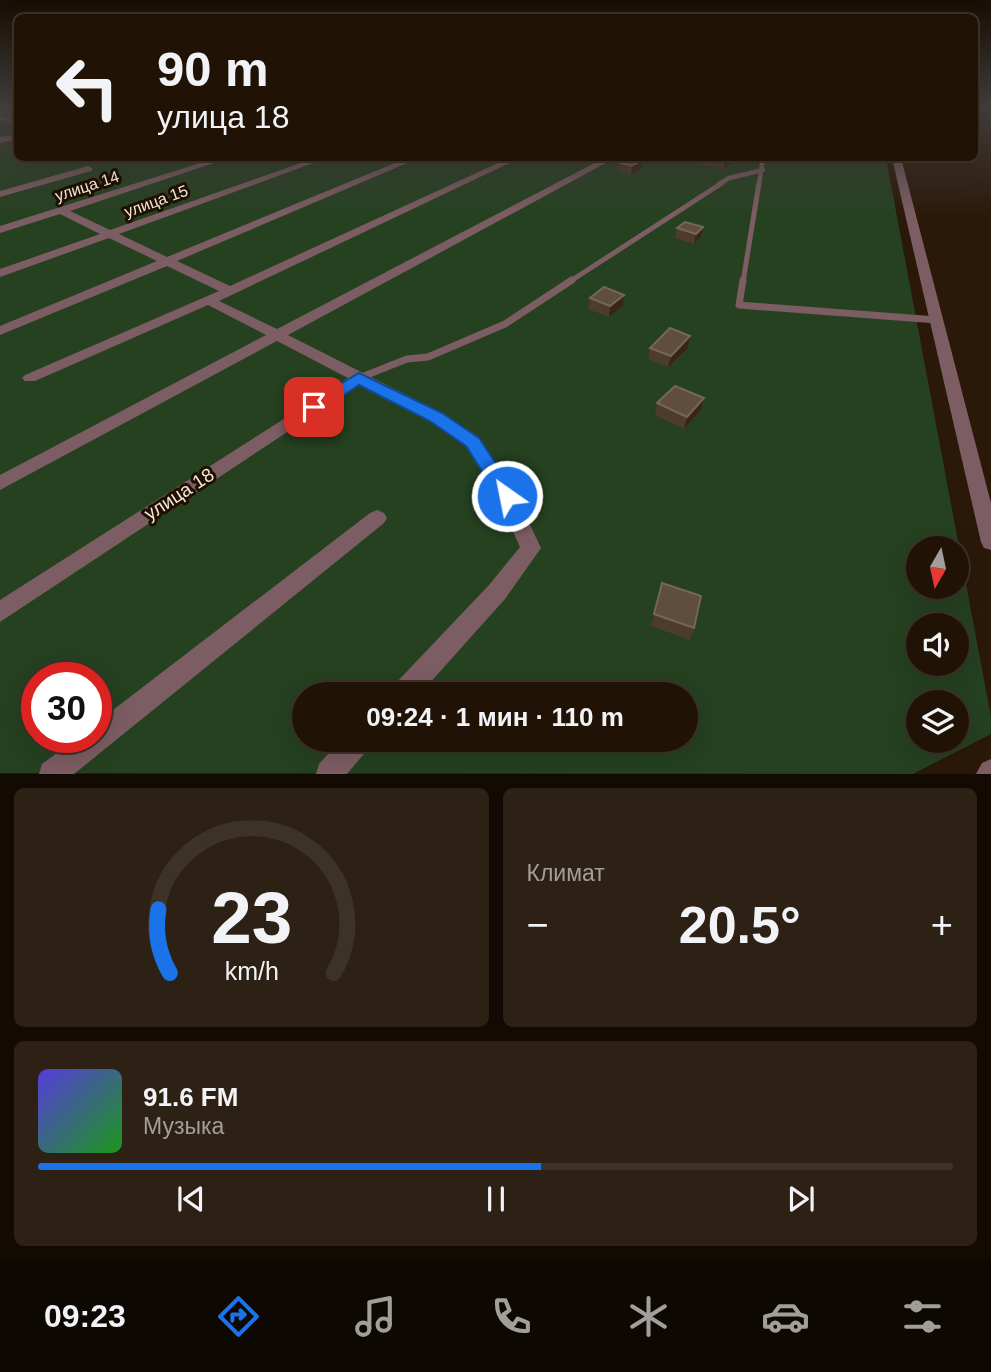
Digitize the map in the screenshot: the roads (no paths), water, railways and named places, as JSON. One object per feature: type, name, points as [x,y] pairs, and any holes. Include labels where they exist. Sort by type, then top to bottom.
[{"type":"street","name":"улица 14","points":[[0,230],[215,161]]},
{"type":"street","name":"улица 15","points":[[0,273],[314,161]]},
{"type":"street","points":[[0,331],[407,161]]},
{"type":"street","points":[[30,378],[230,291],[509,161]]},
{"type":"street","points":[[0,482],[604,161]]},
{"type":"street","points":[[897,161],[991,542]]},
{"type":"street","points":[[0,194],[88,169]]},
{"type":"street","points":[[61,211],[230,291]]},
{"type":"street","points":[[208,300],[272,336],[436,417],[473,442],[507,496],[531,548],[497,592],[414,682]]},
{"type":"street","name":"улица 18","points":[[0,612],[359,378]]},
{"type":"street","points":[[52,774],[377,518]]},
{"type":"street","points":[[329,774],[348,752]]},
{"type":"lane","points":[[763,161],[739,305],[937,320]]},
{"type":"lane","points":[[359,378],[407,359],[428,357],[505,324],[729,178],[762,170]]}]
